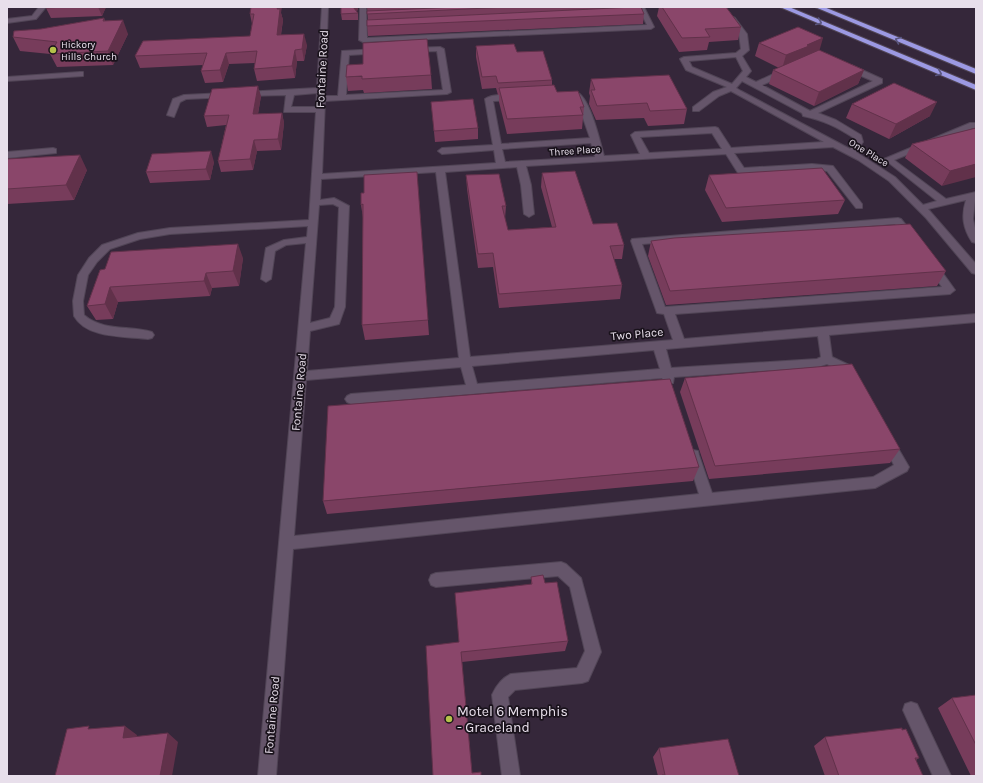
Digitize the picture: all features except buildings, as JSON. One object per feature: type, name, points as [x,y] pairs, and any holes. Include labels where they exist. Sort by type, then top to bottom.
[{"type":"highway","points":[[784,7],[976,88]]},
{"type":"highway","points":[[818,7],[976,72]]},
{"type":"street","points":[[7,21],[34,18],[43,7]]},
{"type":"street","name":"Fontaine Road","points":[[267,776],[317,177],[325,7]]},
{"type":"street","points":[[364,8],[363,40],[509,30],[651,26],[641,11]]},
{"type":"street","points":[[363,17],[371,17]]},
{"type":"street","points":[[696,109],[729,86],[747,71],[738,55],[745,50],[743,34],[734,19]]},
{"type":"street","points":[[363,27],[371,27]]},
{"type":"street","points":[[171,115],[176,101],[184,97],[290,93],[321,99],[448,92],[440,49],[401,51]]},
{"type":"street","points":[[342,98],[345,53],[385,51]]},
{"type":"street","name":"One Place","points":[[738,55],[684,59],[689,68],[729,86],[851,153],[892,179],[921,208],[976,271]]},
{"type":"street","points":[[786,118],[796,114],[810,114],[879,81],[837,62]]},
{"type":"street","points":[[755,85],[796,67]]},
{"type":"street","points":[[7,79],[80,74]]},
{"type":"street","points":[[741,77],[810,114],[839,125],[858,137],[860,142],[851,153]]},
{"type":"street","points":[[290,93],[288,110],[321,99]]},
{"type":"street","points":[[562,95],[576,94],[580,97],[600,159]]},
{"type":"street","points":[[501,165],[488,99],[525,97]]},
{"type":"street","points":[[944,202],[888,159],[973,124],[976,126]]},
{"type":"street","points":[[646,156],[635,135],[715,130],[741,171],[812,167],[830,168],[859,206]]},
{"type":"street","points":[[442,151],[595,140]]},
{"type":"street","name":"Three Place","points":[[317,177],[834,144]]},
{"type":"street","points":[[7,155],[53,151]]},
{"type":"street","points":[[521,164],[526,185],[529,214]]},
{"type":"street","points":[[440,169],[465,362],[473,389]]},
{"type":"street","points":[[921,208],[974,195]]},
{"type":"street","points":[[974,195],[968,207],[969,231],[976,240]]},
{"type":"street","points":[[304,328],[335,321],[340,307],[344,206],[334,201],[315,203]]},
{"type":"street","points":[[917,246],[898,221],[636,241],[661,310],[668,311],[950,290],[927,259]]},
{"type":"street","points":[[148,335],[104,330],[89,324],[79,316],[78,301],[82,276],[93,260],[106,247],[138,236],[170,231],[313,223]]},
{"type":"street","points":[[266,279],[270,250],[276,245],[286,242],[312,240]]},
{"type":"street","points":[[668,311],[680,343]]},
{"type":"street","name":"Two Place","points":[[300,376],[976,318]]},
{"type":"street","points":[[823,331],[827,359]]},
{"type":"street","points":[[659,346],[674,395]]},
{"type":"street","points":[[351,399],[818,362],[827,359],[846,368],[857,387]]},
{"type":"street","points":[[286,543],[875,482],[902,467],[883,434]]},
{"type":"street","points":[[688,440],[708,500]]},
{"type":"street","points":[[436,580],[561,569],[576,583],[593,652],[582,675],[511,682],[500,695],[511,776]]},
{"type":"street","points":[[911,710],[942,776]]},
{"type":"place","name":"Hickory Hills Church","points":[[53,50]]},
{"type":"place","name":"Motel 6 Memphis - Graceland","points":[[449,719]]}]
